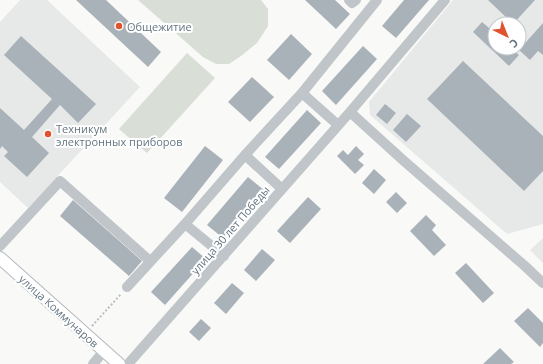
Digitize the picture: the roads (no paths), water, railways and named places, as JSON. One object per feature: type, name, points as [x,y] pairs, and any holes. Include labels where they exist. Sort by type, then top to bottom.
[{"type":"main road","name":"улица Коммунаров","points":[[0,258],[119,364]]},
{"type":"street","points":[[349,0],[352,3],[356,0]]},
{"type":"street","points":[[128,287],[302,93],[377,0]]},
{"type":"street","name":"улица 30 лет Победы","points":[[128,364],[350,112],[444,0]]},
{"type":"street","points":[[302,93],[338,125]]},
{"type":"street","points":[[350,112],[495,242],[526,267],[543,284]]},
{"type":"street","points":[[245,155],[282,189]]},
{"type":"street","points":[[0,246],[60,181],[150,261]]},
{"type":"street","points":[[185,224],[224,256]]},
{"type":"street","points":[[93,364],[104,351]]},
{"type":"place","name":"Общежитие","points":[[119,26]]},
{"type":"place","name":"Техникум электронных приборов","points":[[48,134]]}]
